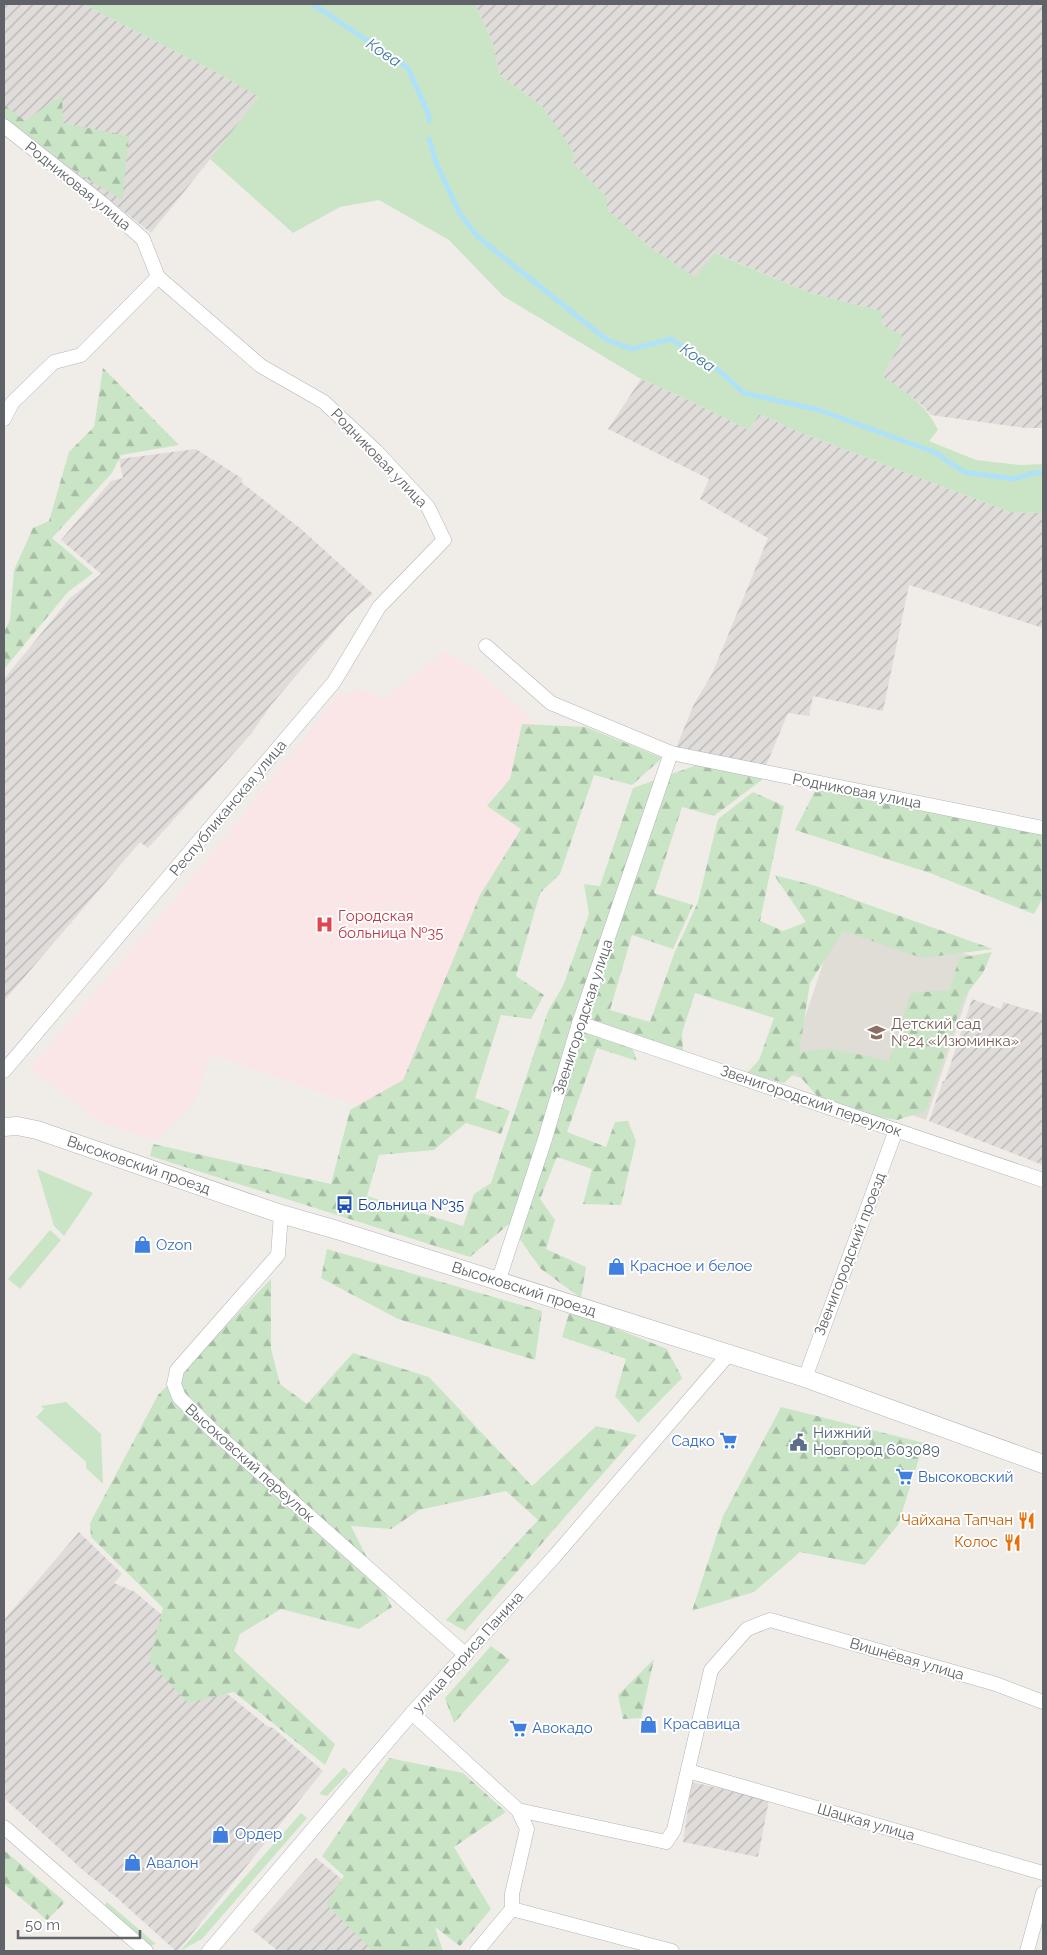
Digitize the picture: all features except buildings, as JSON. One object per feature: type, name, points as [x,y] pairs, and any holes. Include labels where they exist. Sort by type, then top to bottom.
[{"type":"street","name":"Родниковая улица","points":[[4,126],[103,204],[143,239],[158,277],[261,366],[324,402],[377,452],[428,507],[444,540]]},
{"type":"street","points":[[4,419],[12,403],[54,362],[81,355],[158,277]]},
{"type":"street","name":"Республиканская улица","points":[[4,1071],[334,682],[378,607],[444,540]]},
{"type":"street","name":"Родниковая улица","points":[[486,646],[551,703],[671,753],[1043,828]]},
{"type":"street","name":"Звенигородская улица","points":[[498,1282],[545,1139],[579,1023],[671,753]]},
{"type":"street","name":"Звенигородский переулок","points":[[579,1023],[1043,1180]]},
{"type":"street","name":"Высоковский проезд","points":[[4,1126],[17,1126],[37,1130],[281,1214],[805,1378],[1043,1464]]},
{"type":"street","name":"Звенигородский проезд","points":[[805,1378],[896,1130]]},
{"type":"street","name":"Высоковский переулок","points":[[281,1214],[278,1254],[177,1370],[174,1384],[179,1397],[212,1430],[466,1655]]},
{"type":"street","name":"улица Бориса Панина","points":[[210,1951],[412,1713],[554,1557],[728,1355]]},
{"type":"street","name":"Вишнёвая улица","points":[[688,1770],[711,1670],[747,1629],[770,1620],[996,1684],[1043,1702]]},
{"type":"street","points":[[412,1713],[518,1810],[527,1829],[512,1894],[512,1909],[477,1951]]},
{"type":"street","points":[[518,1810],[666,1842],[674,1830],[688,1770]]},
{"type":"street","name":"Шацкая улица","points":[[688,1770],[1043,1874]]},
{"type":"street","points":[[4,1827],[146,1951]]},
{"type":"street","points":[[1027,1951],[1043,1893]]},
{"type":"street","points":[[512,1909],[672,1951]]},
{"type":"shaded area","points":[[4,4],[83,4],[214,71],[260,97],[151,233],[4,116]]},
{"type":"shaded area","points":[[475,4],[1043,4],[1043,428],[1026,428],[931,415],[922,405],[881,376],[898,348],[882,325],[881,311],[810,293],[716,253],[696,278],[651,248],[607,210],[607,197],[572,162],[542,106],[500,75],[492,41]]},
{"type":"shaded area","points":[[641,379],[749,430],[759,414],[799,432],[1010,512],[1043,513],[1043,628],[909,585],[883,711],[813,696],[809,716],[788,713],[765,768],[676,748],[694,704],[712,674],[768,538],[700,499],[709,479],[608,429]]},
{"type":"shaded area","points":[[196,449],[243,479],[241,482],[301,529],[373,594],[348,615],[271,705],[251,734],[148,848],[140,842],[4,1001],[4,679],[70,598],[101,574],[61,540],[111,481],[123,478],[119,459]]},
{"type":"shaded area","name":"Городская больница №35","points":[[445,651],[477,671],[546,732],[559,750],[423,1128],[210,1054],[196,1100],[155,1141],[99,1121],[30,1068],[190,881],[341,692],[351,694],[357,689],[385,698]]},
{"type":"shaded area","name":"Детский сад №24 «Изюминка»","points":[[838,919],[980,958],[926,1120],[813,1081],[786,1074]]},
{"type":"shaded area","points":[[972,999],[1001,1009],[1003,1002],[1043,1014],[1043,1165],[929,1121],[943,1081],[945,1081]]},
{"type":"shaded area","points":[[79,1532],[122,1574],[114,1583],[135,1592],[216,1661],[204,1675],[267,1726],[273,1728],[323,1771],[178,1951],[85,1872],[4,1798],[4,1620]]},
{"type":"shaded area","points":[[692,1782],[769,1800],[758,1857],[683,1842]]},
{"type":"shaded area","points":[[316,1858],[339,1877],[355,1886],[430,1951],[278,1951],[252,1930]]},
{"type":"green space","points":[[83,4],[475,4],[492,41],[500,75],[542,106],[575,154],[572,162],[607,197],[607,210],[651,248],[695,277],[715,253],[810,293],[882,311],[882,325],[902,335],[898,348],[882,376],[914,399],[927,412],[938,430],[929,441],[976,460],[1021,465],[1043,464],[1043,513],[1010,512],[799,432],[759,414],[749,430],[641,379],[503,296],[449,240],[379,200],[340,207],[293,233],[210,159],[259,97],[214,71]]},
{"type":"green space","points":[[62,95],[63,123],[129,136],[122,200],[4,127],[4,105],[25,121]]},
{"type":"green space","points":[[103,368],[179,445],[121,455],[112,473],[52,538],[93,573],[68,592],[5,668],[4,632],[10,620],[14,570],[33,528],[49,521],[69,452],[94,427]]},
{"type":"green space","points":[[522,724],[586,727],[662,758],[632,785],[594,775],[560,874],[540,893],[516,976],[544,995],[531,1019],[501,1015],[475,1098],[510,1111],[501,1134],[466,1123],[434,1150],[379,1155],[367,1196],[463,1226],[474,1194],[491,1183],[548,1011],[563,986],[589,914],[584,884],[600,886],[633,788],[702,763],[767,776],[714,816],[682,807],[654,893],[693,905],[673,949],[632,935],[610,1010],[650,1022],[674,954],[698,902],[718,819],[753,792],[784,806],[760,921],[783,931],[806,922],[774,875],[813,885],[993,949],[922,958],[843,931],[810,983],[799,1053],[829,1048],[889,1061],[911,993],[950,990],[959,958],[992,952],[983,973],[964,997],[926,1111],[897,1120],[861,1114],[820,1099],[796,1072],[784,1083],[747,1073],[759,1060],[774,1018],[695,993],[682,1033],[683,1051],[627,1033],[637,1061],[597,1048],[567,1132],[606,1147],[615,1122],[628,1121],[636,1141],[621,1205],[583,1204],[592,1169],[557,1157],[540,1199],[555,1220],[546,1249],[586,1267],[581,1298],[541,1269],[509,1224],[470,1257],[150,1156],[153,1144],[331,1184],[350,1110],[403,1080],[480,895],[521,829],[487,806],[510,779]]},
{"type":"green space","points":[[817,787],[1043,832],[1043,898],[1034,914],[930,873],[795,830]]},
{"type":"green space","points":[[37,1169],[93,1193],[64,1236],[54,1226]]},
{"type":"green space","points":[[50,1230],[61,1240],[20,1289],[8,1279]]},
{"type":"green space","points":[[327,1249],[542,1311],[535,1360],[398,1319],[321,1278]]},
{"type":"green space","points":[[271,1279],[271,1348],[280,1384],[307,1404],[353,1353],[429,1377],[532,1486],[596,1426],[637,1435],[465,1631],[446,1620],[538,1520],[506,1491],[419,1510],[391,1529],[351,1526],[392,1607],[359,1629],[281,1609],[240,1634],[234,1651],[335,1744],[325,1765],[234,1692],[188,1703],[149,1661],[163,1608],[91,1537],[90,1523],[158,1395]]},
{"type":"green space","points":[[570,1310],[667,1349],[682,1378],[638,1423],[615,1396],[626,1359],[562,1337]]},
{"type":"green space","points":[[66,1402],[101,1434],[103,1484],[86,1468],[86,1462],[36,1417],[44,1409],[41,1406]]},
{"type":"green space","points":[[781,1407],[924,1443],[898,1525],[865,1565],[800,1552],[754,1592],[692,1611],[723,1516]]},
{"type":"green space","points":[[491,1646],[510,1660],[454,1723],[445,1698]]},
{"type":"green space","points":[[654,1659],[641,1718],[623,1719],[618,1695]]},
{"type":"green space","points":[[389,1758],[463,1773],[506,1812],[454,1847],[491,1909],[460,1946],[435,1927],[443,1951],[373,1951],[326,1904],[344,1876],[322,1856]]},
{"type":"green space","points":[[344,1767],[349,1773],[327,1796],[319,1794]]},
{"type":"green space","points":[[301,1813],[307,1818],[202,1939],[180,1951]]},
{"type":"green space","points":[[4,1850],[65,1902],[47,1920],[4,1884]]},
{"type":"green space","points":[[107,1902],[156,1944],[150,1946],[103,1908]]},
{"type":"waterway","name":"Кова","points":[[313,4],[408,68],[428,113],[429,121]]},
{"type":"waterway","name":"Кова","points":[[429,139],[437,165],[460,214],[478,237],[607,340],[632,349],[671,339],[716,368],[744,393],[819,410],[934,452],[964,472],[1014,479],[1033,473],[1043,473]]},
{"type":"place","name":"Городская больница №35","points":[[324,925]]},
{"type":"place","name":"Детский сад №24 «Изюминка»","points":[[877,1033]]},
{"type":"place","name":"Больница №35","points":[[344,1205]]},
{"type":"place","name":"Ozon","points":[[142,1245]]},
{"type":"place","name":"Красное и белое","points":[[616,1266]]},
{"type":"place","name":"Садко","points":[[729,1441]]},
{"type":"place","name":"Нижний Новгород 603089","points":[[799,1442]]},
{"type":"place","name":"Высоковский","points":[[904,1477]]},
{"type":"place","name":"Чайхана Тапчан","points":[[1027,1520]]},
{"type":"place","name":"Колос","points":[[1012,1542]]},
{"type":"place","name":"Красавица","points":[[649,1724]]},
{"type":"place","name":"Авокадо","points":[[518,1728]]},
{"type":"place","name":"Ордер","points":[[221,1834]]},
{"type":"place","name":"Авалон","points":[[132,1863]]}]
